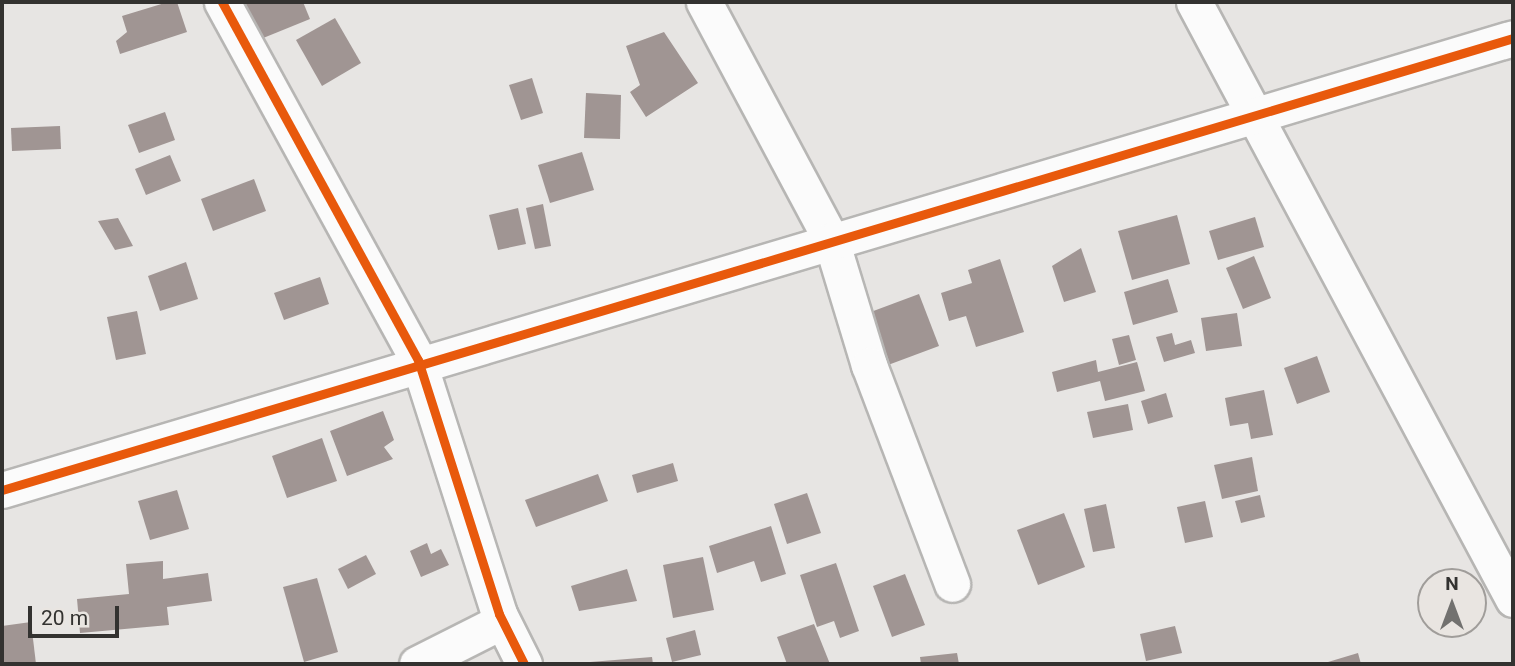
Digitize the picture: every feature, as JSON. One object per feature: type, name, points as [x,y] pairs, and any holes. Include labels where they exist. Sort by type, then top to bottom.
[{"type":"street","points":[[222,2],[418,360],[502,621],[524,664]]},
{"type":"street","points":[[704,2],[831,240],[869,365],[952,584]]},
{"type":"street","points":[[1194,2],[1513,599]]},
{"type":"street","points":[[2,490],[418,360],[1256,117],[1513,38]]},
{"type":"street","points":[[417,664],[502,621]]},
{"type":"building","points":[[168,2],[177,2],[187,32],[120,54],[116,41],[127,32],[122,16]]},
{"type":"building","points":[[234,2],[303,2],[310,19],[251,43]]},
{"type":"building","points":[[335,18],[361,63],[322,86],[296,40]]},
{"type":"building","points":[[664,32],[698,83],[646,117],[630,92],[640,85],[626,46]]},
{"type":"building","points":[[532,78],[543,113],[521,120],[509,85]]},
{"type":"building","points":[[586,93],[621,95],[620,139],[584,138]]},
{"type":"building","points":[[165,112],[175,140],[139,153],[128,125]]},
{"type":"building","points":[[60,126],[61,149],[12,151],[11,128]]},
{"type":"building","points":[[582,152],[594,190],[550,203],[538,165]]},
{"type":"building","points":[[170,155],[181,181],[146,195],[135,169]]},
{"type":"building","points":[[254,179],[266,211],[213,231],[201,199]]},
{"type":"building","points":[[543,204],[551,246],[535,249],[526,208]]},
{"type":"building","points":[[518,208],[526,244],[498,250],[489,215]]},
{"type":"building","points":[[1177,215],[1190,264],[1132,280],[1118,231]]},
{"type":"building","points":[[1255,217],[1264,247],[1218,260],[1209,231]]},
{"type":"building","points":[[118,218],[133,246],[115,250],[98,221]]},
{"type":"building","points":[[1081,248],[1096,292],[1064,302],[1052,266]]},
{"type":"building","points":[[1254,256],[1271,298],[1243,309],[1226,268]]},
{"type":"building","points":[[1000,259],[1024,332],[976,347],[966,316],[949,321],[941,293],[972,283],[968,270]]},
{"type":"building","points":[[186,262],[198,299],[160,311],[148,276]]},
{"type":"building","points":[[320,277],[329,304],[284,320],[274,293]]},
{"type":"building","points":[[1168,279],[1178,312],[1133,325],[1124,292]]},
{"type":"building","points":[[919,294],[939,346],[888,365],[868,313]]},
{"type":"building","points":[[137,311],[146,354],[116,360],[107,317]]},
{"type":"building","points":[[1237,313],[1242,346],[1206,351],[1201,318]]},
{"type":"building","points":[[1172,333],[1175,345],[1191,340],[1195,353],[1164,362],[1156,337]]},
{"type":"building","points":[[1129,335],[1136,360],[1119,365],[1112,339]]},
{"type":"building","points":[[1317,356],[1330,392],[1297,404],[1284,368]]},
{"type":"building","points":[[1096,360],[1098,372],[1137,362],[1145,391],[1105,401],[1100,381],[1057,392],[1052,372]]},
{"type":"building","points":[[1264,390],[1273,435],[1251,439],[1248,423],[1230,426],[1225,398]]},
{"type":"building","points":[[1166,393],[1173,417],[1148,424],[1141,401]]},
{"type":"building","points":[[1128,404],[1133,430],[1093,438],[1087,412]]},
{"type":"building","points":[[383,411],[394,440],[384,447],[393,459],[347,476],[330,431]]},
{"type":"building","points":[[322,438],[337,481],[287,498],[272,456]]},
{"type":"building","points":[[1252,457],[1258,491],[1222,499],[1214,465]]},
{"type":"building","points":[[673,463],[678,481],[637,493],[632,475]]},
{"type":"building","points":[[598,474],[608,501],[536,527],[525,500]]},
{"type":"building","points":[[177,490],[189,529],[150,540],[138,501]]},
{"type":"building","points":[[807,493],[821,533],[787,544],[774,504]]},
{"type":"building","points":[[1260,495],[1265,517],[1241,523],[1235,501]]},
{"type":"building","points":[[1205,501],[1213,537],[1185,543],[1177,507]]},
{"type":"building","points":[[1106,504],[1115,548],[1093,552],[1084,509]]},
{"type":"building","points":[[1064,513],[1085,567],[1038,585],[1017,530]]},
{"type":"building","points":[[771,526],[786,574],[761,582],[754,561],[717,573],[709,546]]},
{"type":"building","points":[[427,543],[431,554],[441,549],[449,565],[421,577],[410,551]]},
{"type":"building","points":[[366,555],[376,574],[348,589],[338,569]]},
{"type":"building","points":[[703,557],[714,610],[673,618],[663,565]]},
{"type":"building","points":[[163,561],[163,579],[208,573],[212,601],[167,607],[169,625],[80,633],[77,599],[129,594],[126,564]]},
{"type":"building","points":[[836,563],[859,631],[840,638],[834,621],[817,627],[800,575]]},
{"type":"building","points":[[627,569],[637,601],[579,611],[571,586]]},
{"type":"building","points":[[905,574],[925,625],[892,637],[873,586]]},
{"type":"building","points":[[317,578],[338,652],[304,662],[283,587]]},
{"type":"building","points":[[31,622],[36,664],[2,664],[2,626]]},
{"type":"building","points":[[814,624],[830,664],[787,664],[777,637]]},
{"type":"building","points":[[1175,626],[1182,653],[1146,661],[1140,634]]},
{"type":"building","points":[[695,630],[701,655],[672,662],[666,638]]},
{"type":"building","points":[[957,653],[959,664],[921,664],[920,657]]},
{"type":"building","points":[[1358,653],[1361,664],[1328,662]]},
{"type":"building","points":[[652,657],[653,664],[590,664],[590,662]]},
{"type":"cycle path","points":[[222,2],[418,360],[499,614],[524,664]]},
{"type":"cycle path","points":[[2,490],[1513,38]]}]
